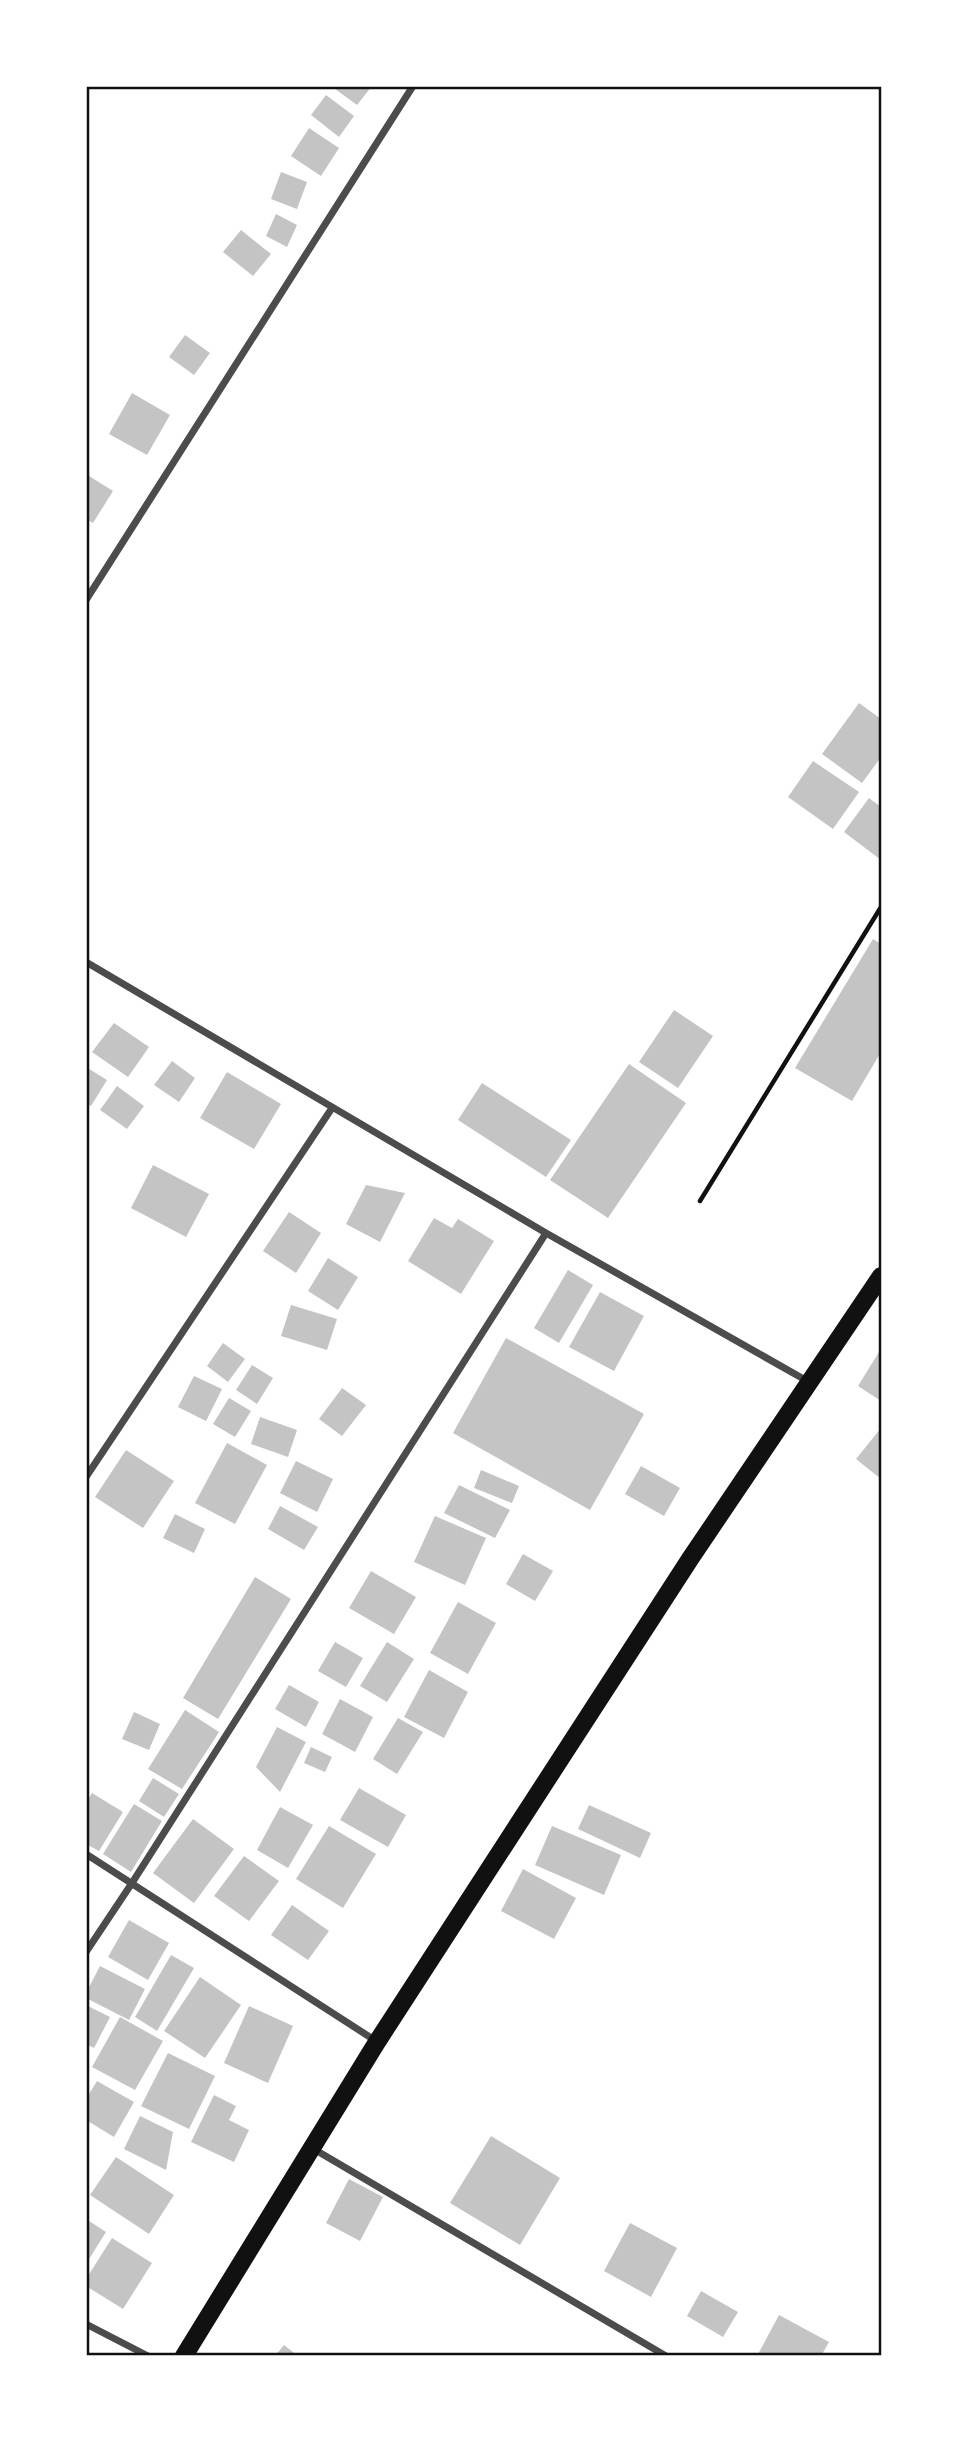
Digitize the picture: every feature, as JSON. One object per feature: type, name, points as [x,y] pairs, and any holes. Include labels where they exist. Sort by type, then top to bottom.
[{"type":"main road","points":[[184,2356],[377,2042],[682,1570],[881,1276]]},
{"type":"street","points":[[86,600],[413,86]]},
{"type":"street","points":[[87,965],[546,1233],[809,1382]]},
{"type":"street","points":[[86,1477],[332,1108]]},
{"type":"street","points":[[86,1952],[546,1233]]},
{"type":"street","points":[[86,1854],[377,2042]]},
{"type":"street","points":[[311,2148],[666,2356]]},
{"type":"street","points":[[86,2324],[148,2356]]},
{"type":"path","points":[[700,1201],[881,907]]},
{"type":"building","points":[[331,86],[372,86],[357,105]]},
{"type":"building","points":[[326,95],[354,116],[339,137],[311,115]]},
{"type":"building","points":[[309,128],[339,148],[321,176],[291,156]]},
{"type":"building","points":[[281,172],[307,182],[297,209],[271,199]]},
{"type":"building","points":[[276,214],[297,225],[287,247],[266,236]]},
{"type":"building","points":[[241,230],[271,254],[253,276],[223,252]]},
{"type":"building","points":[[185,335],[210,353],[194,375],[169,357]]},
{"type":"building","points":[[132,393],[170,415],[147,455],[109,434]]},
{"type":"building","points":[[86,474],[113,491],[93,523],[86,519]]},
{"type":"building","points":[[859,703],[881,719],[881,757],[862,783],[822,754]]},
{"type":"building","points":[[813,761],[859,792],[833,829],[788,797]]},
{"type":"building","points":[[869,798],[881,807],[881,860],[844,832]]},
{"type":"building","points":[[873,939],[881,944],[881,1052],[852,1101],[795,1068]]},
{"type":"building","points":[[674,1010],[713,1036],[678,1088],[639,1062]]},
{"type":"building","points":[[114,1023],[149,1047],[128,1077],[92,1052]]},
{"type":"building","points":[[172,1061],[195,1078],[179,1102],[154,1085]]},
{"type":"building","points":[[629,1064],[686,1103],[608,1218],[550,1180]]},
{"type":"building","points":[[86,1067],[107,1080],[91,1106],[86,1103]]},
{"type":"building","points":[[227,1072],[281,1104],[254,1149],[200,1118]]},
{"type":"building","points":[[482,1083],[571,1140],[546,1177],[458,1120]]},
{"type":"building","points":[[117,1086],[144,1106],[127,1129],[100,1110]]},
{"type":"building","points":[[153,1165],[209,1194],[186,1237],[131,1208]]},
{"type":"building","points":[[366,1185],[405,1193],[380,1242],[346,1224]]},
{"type":"building","points":[[289,1212],[321,1233],[296,1273],[263,1251]]},
{"type":"building","points":[[434,1218],[452,1228],[458,1219],[494,1241],[461,1294],[408,1261]]},
{"type":"building","points":[[328,1258],[358,1277],[338,1310],[308,1291]]},
{"type":"building","points":[[568,1270],[593,1285],[559,1343],[534,1328]]},
{"type":"building","points":[[600,1292],[644,1316],[614,1371],[569,1347]]},
{"type":"building","points":[[291,1305],[337,1319],[327,1350],[281,1336]]},
{"type":"building","points":[[506,1338],[644,1414],[590,1510],[453,1433]]},
{"type":"building","points":[[223,1343],[245,1359],[228,1382],[207,1366]]},
{"type":"building","points":[[879,1352],[881,1354],[881,1401],[858,1386]]},
{"type":"building","points":[[252,1365],[273,1378],[257,1404],[236,1390]]},
{"type":"building","points":[[194,1376],[222,1389],[206,1421],[178,1407]]},
{"type":"building","points":[[342,1388],[366,1405],[342,1436],[319,1419]]},
{"type":"building","points":[[229,1398],[251,1411],[235,1437],[213,1424]]},
{"type":"building","points":[[260,1417],[297,1430],[288,1457],[251,1444]]},
{"type":"building","points":[[881,1428],[881,1479],[856,1459]]},
{"type":"building","points":[[227,1443],[267,1465],[235,1524],[195,1503]]},
{"type":"building","points":[[126,1450],[174,1481],[143,1528],[95,1497]]},
{"type":"building","points":[[296,1461],[333,1479],[317,1512],[280,1493]]},
{"type":"building","points":[[641,1466],[680,1488],[664,1516],[625,1494]]},
{"type":"building","points":[[481,1470],[519,1486],[512,1503],[474,1488]]},
{"type":"building","points":[[459,1485],[510,1510],[495,1538],[444,1513]]},
{"type":"building","points":[[280,1506],[318,1527],[304,1550],[268,1529]]},
{"type":"building","points":[[175,1514],[205,1529],[194,1553],[163,1538]]},
{"type":"building","points":[[435,1516],[486,1538],[465,1585],[414,1562]]},
{"type":"building","points":[[523,1554],[553,1571],[535,1601],[506,1584]]},
{"type":"building","points":[[371,1571],[416,1597],[394,1634],[349,1608]]},
{"type":"building","points":[[255,1577],[291,1599],[218,1719],[183,1698]]},
{"type":"building","points":[[458,1602],[496,1623],[468,1674],[430,1653]]},
{"type":"building","points":[[335,1642],[363,1658],[346,1687],[318,1671]]},
{"type":"building","points":[[387,1642],[414,1659],[387,1702],[360,1686]]},
{"type":"building","points":[[429,1670],[468,1692],[444,1738],[404,1717]]},
{"type":"building","points":[[289,1685],[319,1702],[306,1727],[275,1709]]},
{"type":"building","points":[[340,1699],[373,1717],[355,1752],[322,1734]]},
{"type":"building","points":[[185,1710],[219,1732],[182,1789],[148,1769]]},
{"type":"building","points":[[134,1712],[160,1724],[149,1750],[122,1739]]},
{"type":"building","points":[[398,1718],[423,1732],[397,1774],[373,1759]]},
{"type":"building","points":[[277,1727],[306,1742],[280,1792],[256,1767]]},
{"type":"building","points":[[311,1747],[332,1757],[325,1772],[304,1763]]},
{"type":"building","points":[[153,1778],[179,1794],[164,1817],[139,1801]]},
{"type":"building","points":[[359,1788],[406,1815],[388,1847],[340,1820]]},
{"type":"building","points":[[92,1793],[123,1812],[99,1851],[86,1844],[86,1803]]},
{"type":"building","points":[[134,1804],[162,1821],[131,1872],[103,1854]]},
{"type":"building","points":[[589,1805],[651,1833],[640,1858],[578,1829]]},
{"type":"building","points":[[280,1807],[313,1825],[288,1868],[257,1850]]},
{"type":"building","points":[[193,1819],[234,1849],[194,1903],[153,1873]]},
{"type":"building","points":[[329,1826],[376,1854],[343,1908],[296,1879]]},
{"type":"building","points":[[552,1826],[621,1855],[604,1895],[535,1865]]},
{"type":"building","points":[[244,1856],[279,1881],[249,1921],[214,1896]]},
{"type":"building","points":[[523,1869],[576,1898],[554,1939],[501,1911]]},
{"type":"building","points":[[292,1905],[329,1931],[308,1960],[271,1935]]},
{"type":"building","points":[[129,1920],[169,1943],[148,1980],[108,1957]]},
{"type":"building","points":[[171,1955],[194,1968],[157,2031],[135,2017]]},
{"type":"building","points":[[100,1966],[145,1989],[129,2020],[86,1998]]},
{"type":"building","points":[[200,1977],[241,2005],[205,2058],[164,2031]]},
{"type":"building","points":[[86,2005],[110,2017],[94,2048],[86,2044]]},
{"type":"building","points":[[249,2006],[293,2026],[268,2083],[224,2063]]},
{"type":"building","points":[[120,2017],[163,2041],[135,2090],[92,2067]]},
{"type":"building","points":[[168,2053],[215,2076],[189,2129],[141,2106]]},
{"type":"building","points":[[97,2081],[134,2102],[114,2137],[86,2120],[86,2099]]},
{"type":"building","points":[[214,2095],[236,2106],[229,2120],[249,2130],[234,2162],[191,2142]]},
{"type":"building","points":[[140,2116],[173,2132],[166,2170],[124,2149]]},
{"type":"building","points":[[491,2136],[560,2178],[520,2245],[450,2203]]},
{"type":"building","points":[[116,2157],[174,2195],[149,2234],[90,2195]]},
{"type":"building","points":[[349,2179],[383,2197],[360,2241],[326,2223]]},
{"type":"building","points":[[86,2219],[106,2232],[86,2264]]},
{"type":"building","points":[[630,2223],[677,2248],[651,2297],[604,2271]]},
{"type":"building","points":[[112,2238],[152,2263],[123,2309],[86,2286],[86,2279]]},
{"type":"building","points":[[701,2291],[738,2312],[723,2337],[687,2316]]},
{"type":"building","points":[[779,2315],[829,2342],[821,2356],[757,2356]]},
{"type":"building","points":[[284,2345],[298,2356],[275,2356]]}]
